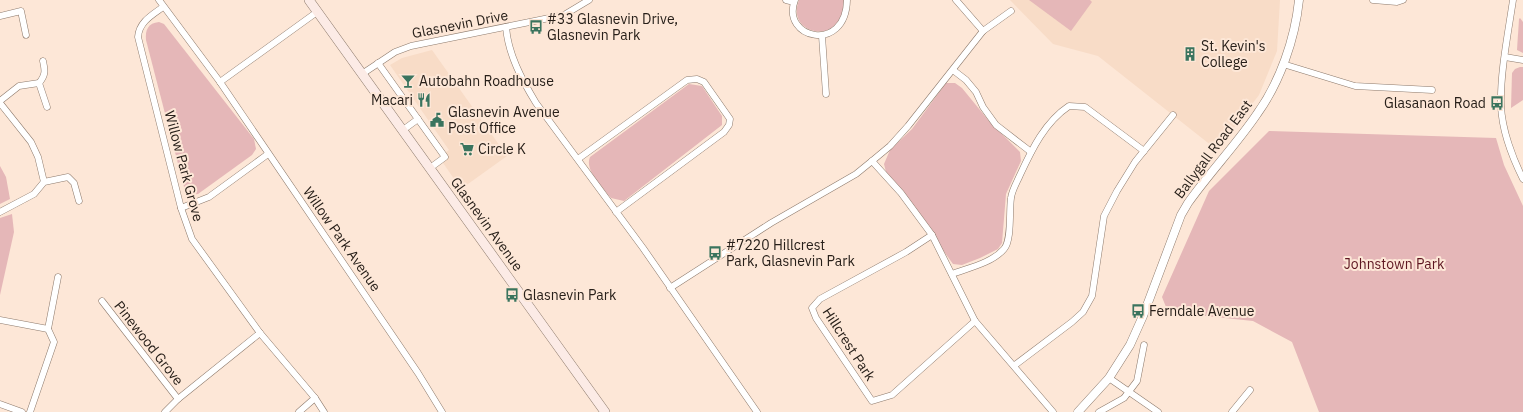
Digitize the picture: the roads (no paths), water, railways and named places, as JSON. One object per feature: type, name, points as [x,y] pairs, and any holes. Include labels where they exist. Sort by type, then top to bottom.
[{"type":"main road","name":"Glasnevin Avenue","points":[[309,0],[605,412]]},
{"type":"street","name":"Willow Park Avenue","points":[[159,0],[220,82],[388,328],[442,412]]},
{"type":"street","name":"Glasnevin Drive","points":[[362,74],[395,52],[411,46],[506,28],[564,15],[582,2],[589,0]]},
{"type":"street","points":[[786,0],[795,1],[795,20],[803,31],[814,36],[822,36],[840,25],[847,9],[847,0]]},
{"type":"street","points":[[956,0],[983,31]]},
{"type":"street","name":"Ballygall Road East","points":[[1078,412],[1109,378],[1130,345],[1143,316],[1181,215],[1206,178],[1258,113],[1283,64],[1294,31],[1299,0]]},
{"type":"street","points":[[1373,0],[1397,2],[1403,0]]},
{"type":"street","points":[[1513,0],[1505,58],[1501,106],[1516,165],[1523,179]]},
{"type":"street","name":"Willow Park Grove","points":[[163,7],[144,22],[138,31],[138,37],[181,208],[192,239],[260,333],[315,398],[324,412]]},
{"type":"street","points":[[0,16],[21,11],[26,35]]},
{"type":"street","points":[[670,288],[771,223],[856,174],[890,146],[983,31],[1011,11]]},
{"type":"street","points":[[220,82],[317,12]]},
{"type":"street","points":[[506,28],[509,43],[525,85],[757,412]]},
{"type":"street","points":[[822,36],[826,94]]},
{"type":"street","points":[[1505,58],[1523,60]]},
{"type":"street","points":[[43,61],[45,71],[44,78],[39,83],[19,86],[0,102],[31,142],[38,157],[44,182]]},
{"type":"street","points":[[378,63],[445,157],[430,168]]},
{"type":"street","points":[[1283,64],[1355,86],[1432,90]]},
{"type":"street","points":[[952,70],[966,80],[976,92],[983,108],[996,125],[1031,152]]},
{"type":"street","points":[[578,160],[687,80],[697,79],[704,82],[730,119],[729,125],[724,132],[616,212]]},
{"type":"street","points":[[39,83],[47,107]]},
{"type":"street","points":[[952,274],[998,254],[1005,248],[1009,234],[1012,195],[1031,152],[1048,125],[1058,113],[1069,106],[1078,105],[1085,107],[1144,151]]},
{"type":"street","points":[[1015,365],[1083,312],[1092,296],[1104,216],[1135,162],[1173,115]]},
{"type":"street","points":[[403,130],[418,119]]},
{"type":"street","points":[[181,208],[209,197],[268,154]]},
{"type":"street","points":[[872,161],[901,193],[932,235],[975,321],[1015,365],[1053,412]]},
{"type":"street","points":[[0,212],[34,194],[44,182],[68,177],[74,183],[79,201]]},
{"type":"street","name":"Hillcrest Park","points":[[932,235],[906,252],[820,299],[812,308],[816,318],[872,401],[892,395],[975,321]]},
{"type":"street","points":[[30,412],[54,342],[48,329],[58,277]]},
{"type":"street","name":"Pinewood Grove","points":[[102,301],[178,400]]},
{"type":"street","points":[[0,320],[48,329]]},
{"type":"street","points":[[165,412],[260,333]]},
{"type":"street","points":[[1100,412],[1124,398],[1137,381],[1144,345]]},
{"type":"street","points":[[1109,378],[1130,391],[1158,412]]},
{"type":"street","points":[[1232,412],[1250,390]]},
{"type":"street","points":[[298,412],[315,398]]},
{"type":"street","points":[[0,404],[22,412]]},
{"type":"place","name":"#33 Glasnevin Drive, Glasnevin Park","points":[[536,27]]},
{"type":"place","name":"St. Kevin's College","points":[[1190,54]]},
{"type":"place","name":"Autobahn Roadhouse","points":[[408,81]]},
{"type":"place","name":"Macari","points":[[424,100]]},
{"type":"place","name":"Glasanaon Road","points":[[1497,103]]},
{"type":"place","name":"Glasnevin Avenue Post Office","points":[[437,120]]},
{"type":"place","name":"Circle K","points":[[467,149]]},
{"type":"place","name":"#7220 Hillcrest Park, Glasnevin Park","points":[[715,253]]},
{"type":"place","name":"Glasnevin Park","points":[[512,295]]},
{"type":"place","name":"Ferndale Avenue","points":[[1138,311]]},
{"type":"park label","name":"Johnstown Park","points":[[1394,264]]}]
